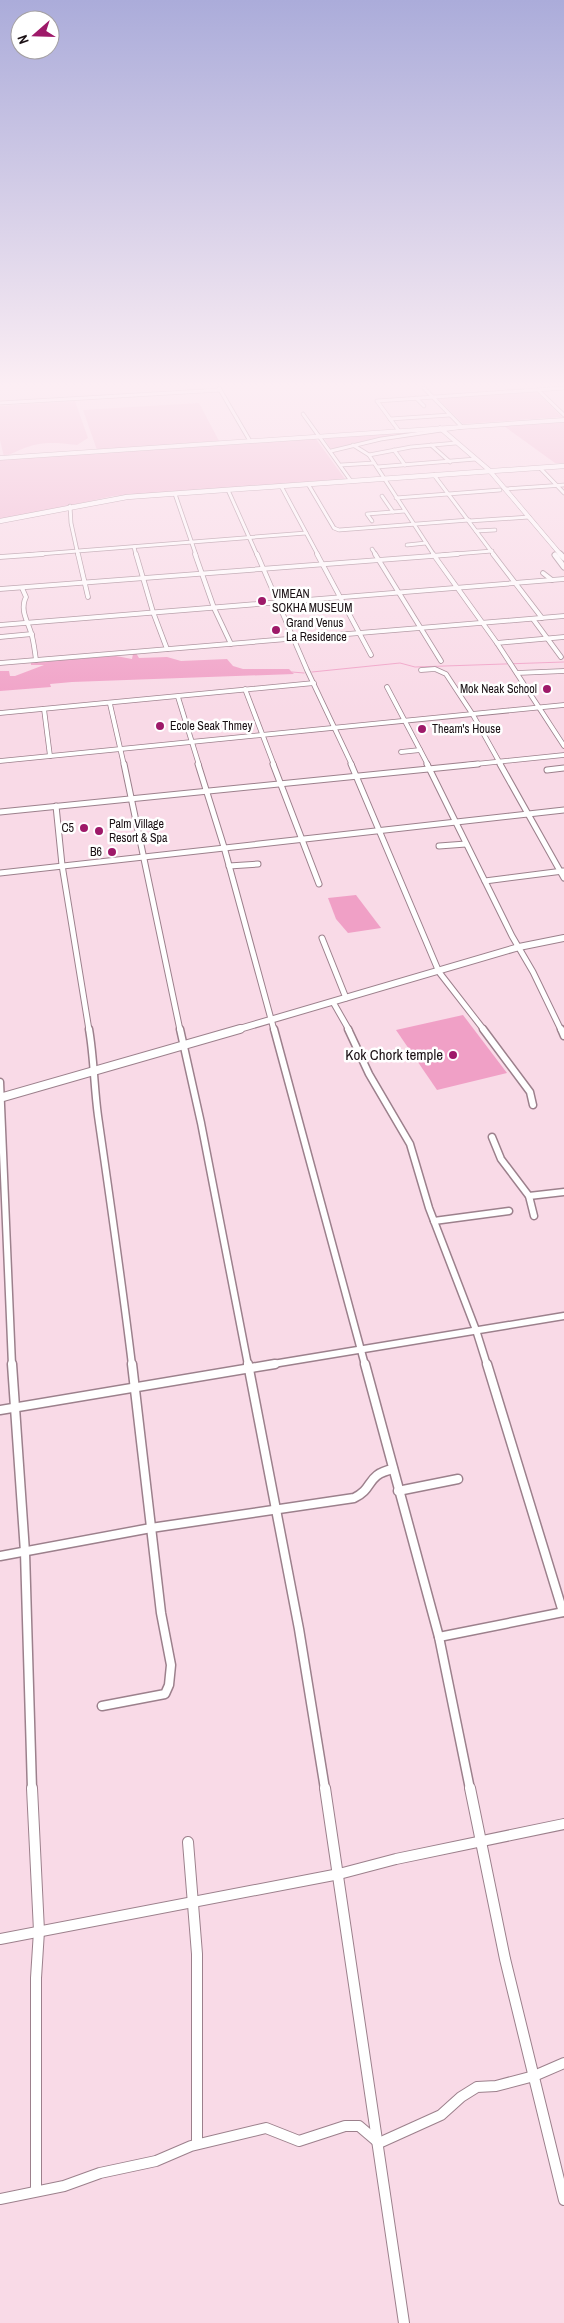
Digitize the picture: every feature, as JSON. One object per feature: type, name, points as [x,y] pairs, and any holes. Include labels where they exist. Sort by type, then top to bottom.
[{"type":"main road","points":[[0,521],[70,506],[140,496]]},
{"type":"street","points":[[175,496],[214,608],[231,644]]},
{"type":"street","points":[[231,496],[336,728],[441,974],[530,1092],[533,1105]]},
{"type":"street","points":[[287,496],[371,655]]},
{"type":"street","points":[[315,496],[334,528],[338,530],[529,517]]},
{"type":"street","points":[[382,496],[393,512]]},
{"type":"street","points":[[396,498],[417,496]]},
{"type":"street","points":[[450,496],[542,618]]},
{"type":"street","points":[[505,496],[564,567]]},
{"type":"street","points":[[512,496],[564,558]]},
{"type":"street","points":[[396,498],[497,643],[564,746]]},
{"type":"street","points":[[70,506],[71,523],[88,597]]},
{"type":"street","points":[[372,521],[367,514],[405,511]]},
{"type":"street","points":[[476,531],[495,530]]},
{"type":"street","points":[[0,557],[250,539],[306,533]]},
{"type":"street","points":[[407,545],[426,543]]},
{"type":"street","points":[[134,547],[153,612],[167,649]]},
{"type":"street","points":[[372,549],[442,661]]},
{"type":"street","points":[[0,589],[492,551]]},
{"type":"street","points":[[543,573],[552,580]]},
{"type":"street","points":[[0,625],[564,579]]},
{"type":"street","points":[[22,588],[26,597],[24,601],[26,623],[30,626],[36,660]]},
{"type":"street","points":[[0,663],[564,616]]},
{"type":"street","points":[[532,619],[562,657]]},
{"type":"street","points":[[0,636],[32,634]]},
{"type":"street","points":[[497,643],[564,637]]},
{"type":"street","points":[[421,670],[428,669],[444,672],[473,715],[562,871],[564,878]]},
{"type":"street","points":[[516,673],[564,671]]},
{"type":"street","points":[[0,713],[110,704],[314,683]]},
{"type":"street","points":[[387,687],[406,721],[519,947],[540,982],[564,1036]]},
{"type":"street","points":[[245,690],[320,884]]},
{"type":"street","points":[[178,697],[229,866],[439,1637],[505,1959],[564,2200]]},
{"type":"street","points":[[110,704],[132,799],[160,943],[184,1044],[265,1457],[278,1509],[338,1874],[404,2323]]},
{"type":"street","points":[[0,761],[564,705]]},
{"type":"street","points":[[44,709],[50,756]]},
{"type":"street","points":[[401,752],[420,750]]},
{"type":"street","points":[[0,812],[564,755]]},
{"type":"street","points":[[547,770],[564,768]]},
{"type":"street","points":[[56,806],[62,865],[95,1071],[98,1113],[121,1270],[134,1387],[141,1427],[151,1528],[172,1681],[165,1694],[102,1706]]},
{"type":"street","points":[[0,873],[564,810]]},
{"type":"street","points":[[439,846],[466,844]]},
{"type":"street","points":[[229,866],[258,864]]},
{"type":"street","points":[[485,881],[562,871]]},
{"type":"street","points":[[322,938],[346,998]]},
{"type":"street","points":[[1,1098],[270,1019],[441,974],[519,947],[564,938]]},
{"type":"street","points":[[333,1002],[355,1042],[369,1074],[410,1144],[434,1221],[476,1330],[563,1612],[439,1637]]},
{"type":"street","points":[[0,1082],[14,1407],[25,1552],[28,1707],[39,1931],[36,1988],[36,2190]]},
{"type":"street","points":[[492,1137],[501,1159],[529,1196],[534,1216]]},
{"type":"street","points":[[529,1196],[564,1192]]},
{"type":"street","points":[[434,1221],[509,1211]]},
{"type":"street","points":[[0,1410],[564,1316]]},
{"type":"street","points":[[0,1556],[151,1528],[354,1498],[364,1494],[372,1477],[393,1469]]},
{"type":"street","points":[[398,1491],[458,1479]]},
{"type":"street","points":[[0,1939],[338,1874],[396,1858],[564,1824]]},
{"type":"street","points":[[188,1842],[197,1954],[198,2144]]},
{"type":"street","points":[[379,2143],[441,2115],[461,2097],[477,2087],[496,2086],[534,2076],[564,2063]]},
{"type":"street","points":[[0,2199],[36,2190],[49,2190],[100,2174],[156,2161],[198,2144],[266,2128],[299,2141],[331,2129],[353,2126],[364,2129],[379,2143]]},
{"type":"shaded area","points":[[0,496],[111,496],[0,521]]},
{"type":"shaded area","points":[[136,653],[139,658],[167,657],[181,661],[227,659],[233,666],[243,669],[289,669],[294,674],[72,682],[50,684],[51,687],[0,691],[0,671],[9,671],[10,676],[15,676],[44,665],[31,665],[31,662],[116,656],[132,659],[133,654]]},
{"type":"shaded area","points":[[356,895],[381,928],[348,933],[336,919],[328,898]]},
{"type":"shaded area","points":[[463,1015],[507,1073],[437,1090],[396,1030]]},
{"type":"waterway","points":[[312,672],[400,663],[415,667],[564,662]]},
{"type":"waterway","points":[[292,672],[304,673]]},
{"type":"place","name":"VIMEAN SOKHA MUSEUM","points":[[262,601]]},
{"type":"place","name":"Grand Venus La Residence","points":[[276,630]]},
{"type":"place","name":"Mok Neak School","points":[[547,689]]},
{"type":"place","name":"Ecole Seak Thmey","points":[[160,726]]},
{"type":"place","name":"Theam's House","points":[[422,729]]},
{"type":"place","name":"C5","points":[[84,828]]},
{"type":"place","name":"Palm Village Resort & Spa","points":[[99,831]]},
{"type":"place","name":"B6","points":[[112,852]]},
{"type":"place","name":"Kok Chork temple","points":[[453,1055]]}]
